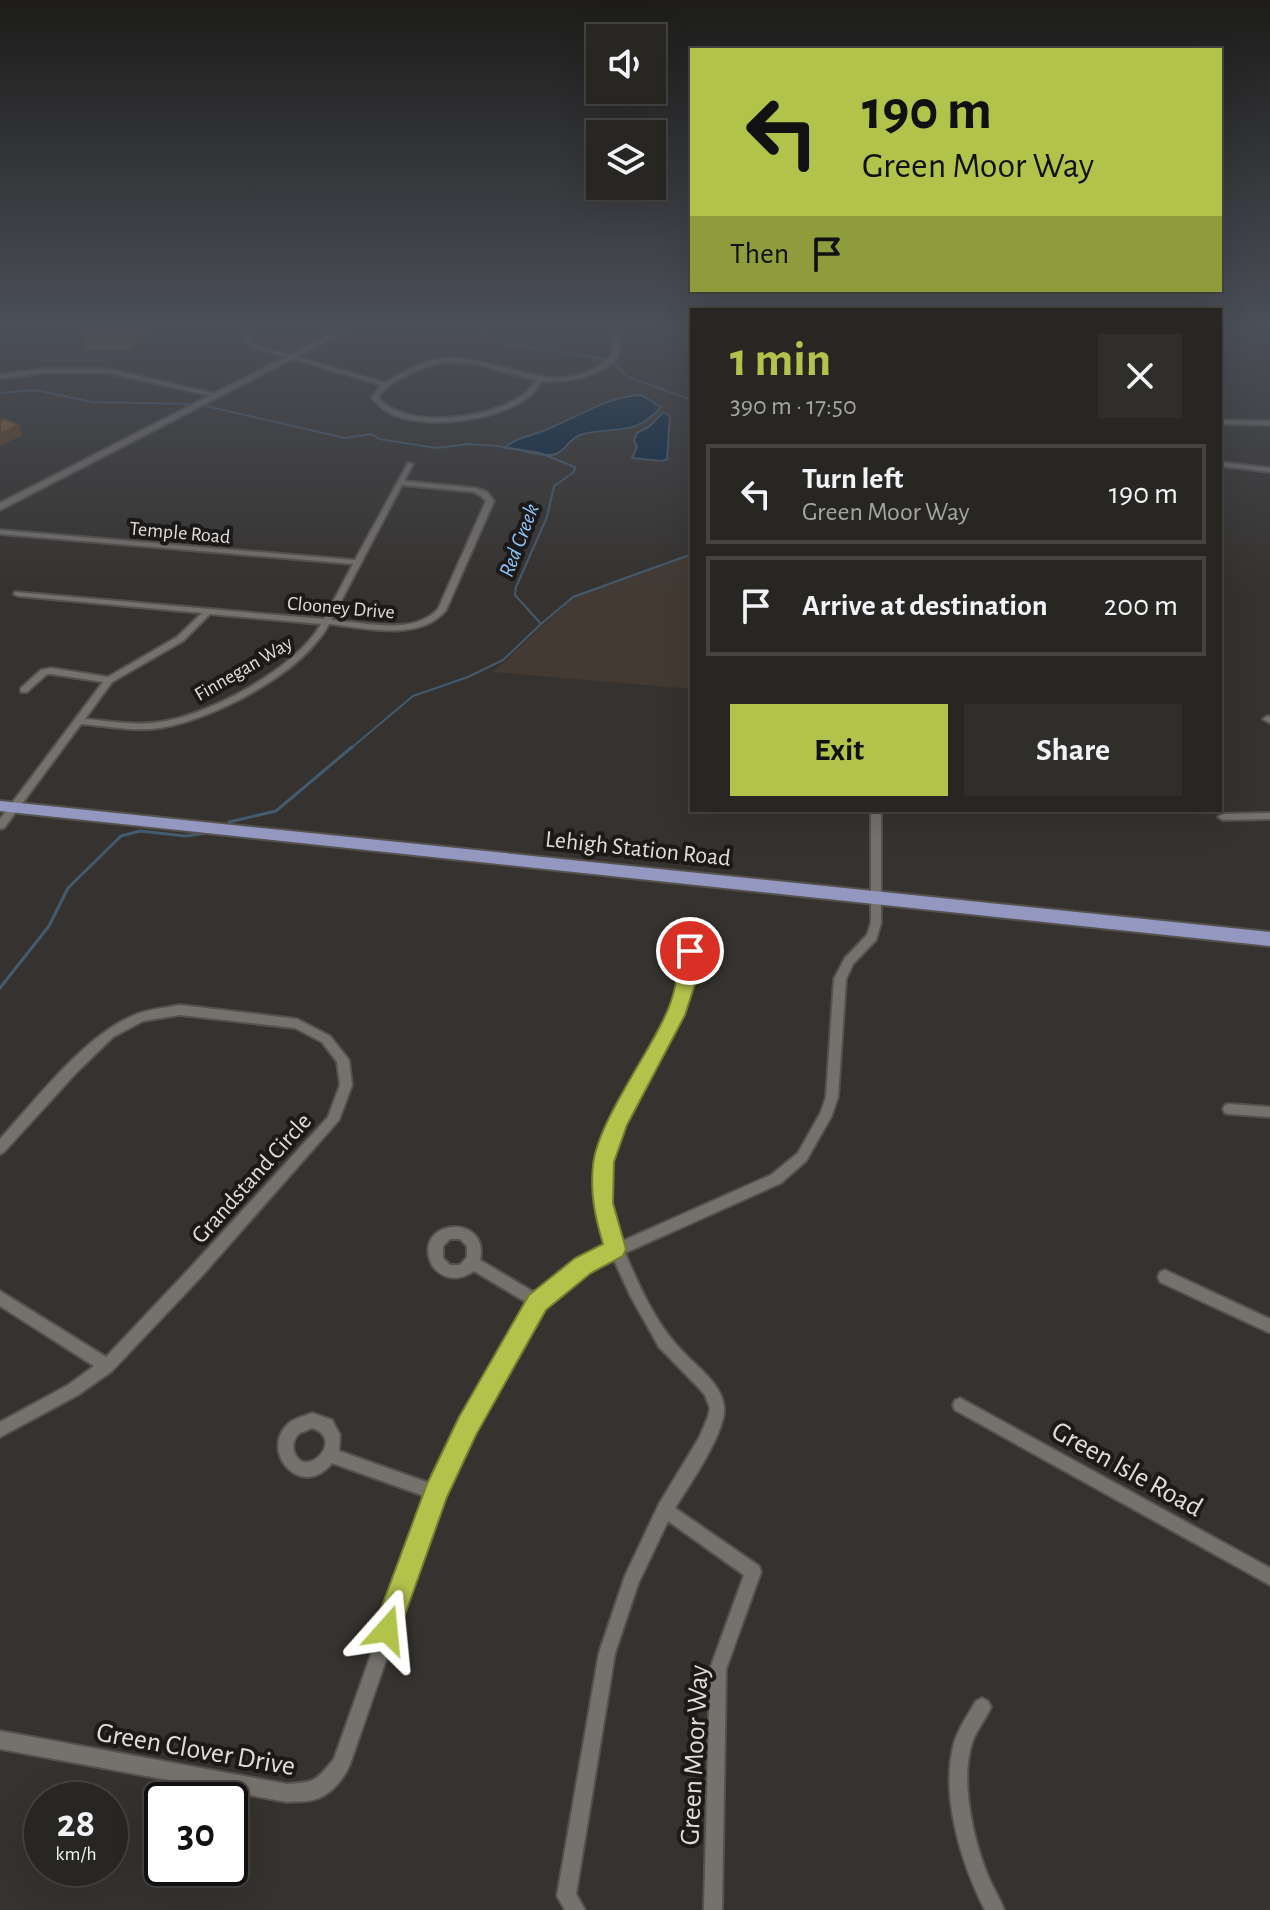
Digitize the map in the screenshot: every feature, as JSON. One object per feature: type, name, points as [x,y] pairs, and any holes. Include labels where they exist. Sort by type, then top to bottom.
[{"type":"main road","points":[[0,507],[177,416]]},
{"type":"main road","name":"Lehigh Station Road","points":[[7,807],[1270,939]]},
{"type":"street","points":[[411,416],[447,420],[464,416]]},
{"type":"street","points":[[1222,422],[1270,423]]},
{"type":"street","name":"Finnegan Way","points":[[79,721],[148,726],[192,717],[298,660],[308,651],[325,622],[410,464]]},
{"type":"street","points":[[1222,464],[1270,470]]},
{"type":"street","name":"Clooney Drive","points":[[18,594],[405,628],[429,622],[442,610],[489,499],[481,491],[469,488],[400,483]]},
{"type":"street","name":"Temple Road","points":[[0,532],[357,562]]},
{"type":"street","points":[[0,826],[7,807],[109,680],[180,639],[208,611]]},
{"type":"street","points":[[24,690],[44,672],[51,671],[109,680]]},
{"type":"street","name":"Green Clover Drive","points":[[0,1740],[287,1793],[313,1791],[324,1785],[341,1764],[348,1747],[406,1571],[436,1493],[467,1426],[538,1302],[583,1265],[759,1189],[791,1167],[813,1143],[832,1097],[840,979],[849,961],[875,931],[876,812]]},
{"type":"street","points":[[1223,817],[1270,816]]},
{"type":"street","points":[[576,1910],[566,1896],[607,1653],[631,1582],[665,1510],[711,1429],[717,1407],[710,1391],[665,1343],[615,1249],[602,1203],[603,1162],[618,1123],[675,1015],[685,984],[690,951]]},
{"type":"street","name":"Grandstand Circle","points":[[0,1148],[100,1043],[141,1017],[180,1010],[297,1024],[326,1039],[343,1060],[346,1085],[333,1120],[107,1366],[73,1390],[0,1430]]},
{"type":"street","points":[[1229,1109],[1270,1112]]},
{"type":"street","points":[[472,1262],[538,1302]]},
{"type":"street","points":[[1165,1277],[1270,1326]]},
{"type":"street","points":[[0,1298],[107,1366]]},
{"type":"street","name":"Green Isle Road","points":[[960,1405],[1270,1577]]},
{"type":"street","points":[[330,1455],[436,1493]]},
{"type":"street","name":"Green Moor Way","points":[[665,1510],[753,1572],[718,1669],[713,1910]]},
{"type":"street","points":[[982,1707],[963,1741],[962,1813],[974,1869],[995,1910]]},
{"type":"shaded area","points":[[690,556],[690,689],[493,672],[577,594]]},
{"type":"water","points":[[576,416],[652,416],[632,427],[580,435],[551,455],[505,448],[517,440]]},
{"type":"water","points":[[659,416],[670,416],[667,459],[632,458],[637,447],[634,440],[637,433]]},
{"type":"building","points":[[4,419],[19,425],[0,434],[0,421]]},
{"type":"waterway","name":"Red Creek","points":[[250,416],[345,438],[372,434],[379,439],[436,448],[468,444],[498,446],[540,453],[575,467],[574,472],[554,486],[547,517],[516,587],[515,595],[541,624]]},
{"type":"waterway","points":[[541,624],[573,597],[690,555]]},
{"type":"waterway","name":"Red Creek","points":[[350,749],[413,696],[468,677],[503,660],[541,624]]},
{"type":"waterway","name":"Red Creek","points":[[229,822],[276,811],[352,747]]},
{"type":"waterway","name":"Red Creek","points":[[0,988],[49,926],[68,888],[121,836],[140,831],[185,836],[206,833]]},
{"type":"route","points":[[387,1630],[436,1493],[467,1426],[538,1302],[583,1265],[615,1249],[602,1203],[603,1162],[618,1123],[668,1032],[682,999],[690,951]]}]
